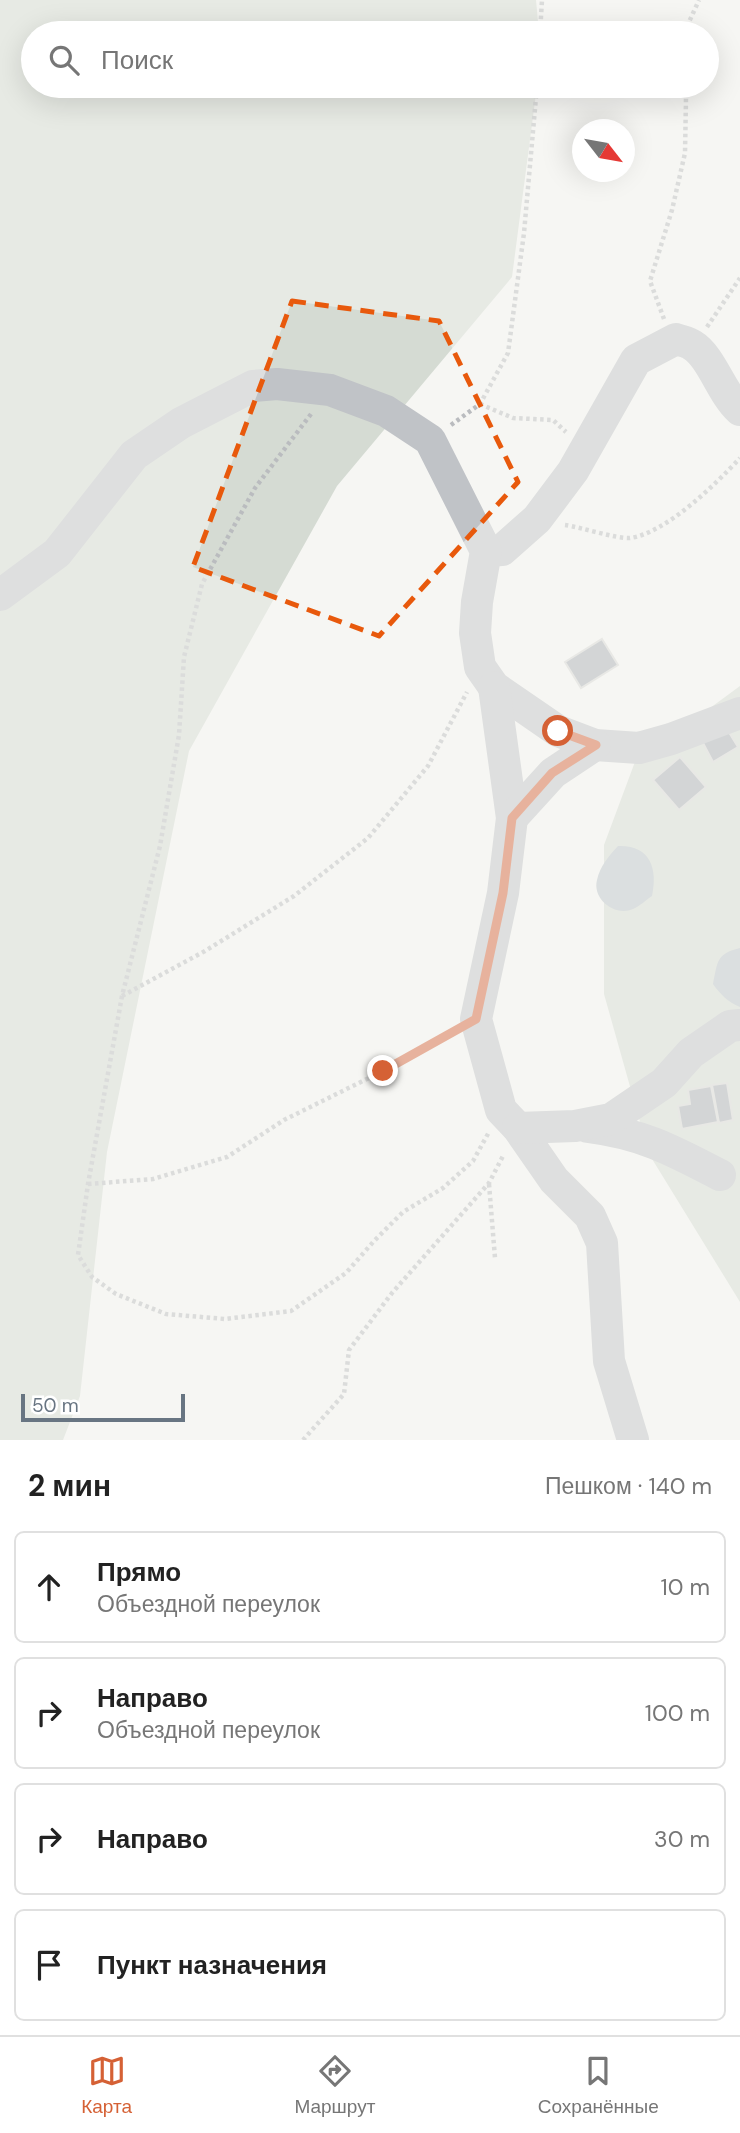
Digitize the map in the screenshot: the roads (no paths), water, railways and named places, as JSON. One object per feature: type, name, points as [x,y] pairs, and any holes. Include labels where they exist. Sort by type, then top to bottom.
[{"type":"street","points":[[486,551],[502,550],[537,519],[573,471],[636,360],[685,342],[712,368],[727,396],[740,410]]},
{"type":"street","points":[[0,595],[57,553],[134,455],[181,423],[253,386],[277,384],[330,390],[386,411],[430,440],[486,551],[475,623],[512,818],[503,893],[476,1019],[509,1119],[554,1180],[590,1216],[602,1243],[609,1361],[632,1440]]},
{"type":"street","points":[[487,677],[558,731],[596,745],[639,748],[740,713]]},
{"type":"street","points":[[512,818],[552,773],[596,745]]},
{"type":"street","points":[[575,1126],[611,1119],[664,1083],[691,1053],[730,1026],[740,1025]]},
{"type":"street","points":[[509,1119],[623,1131],[659,1143],[720,1175]]}]
